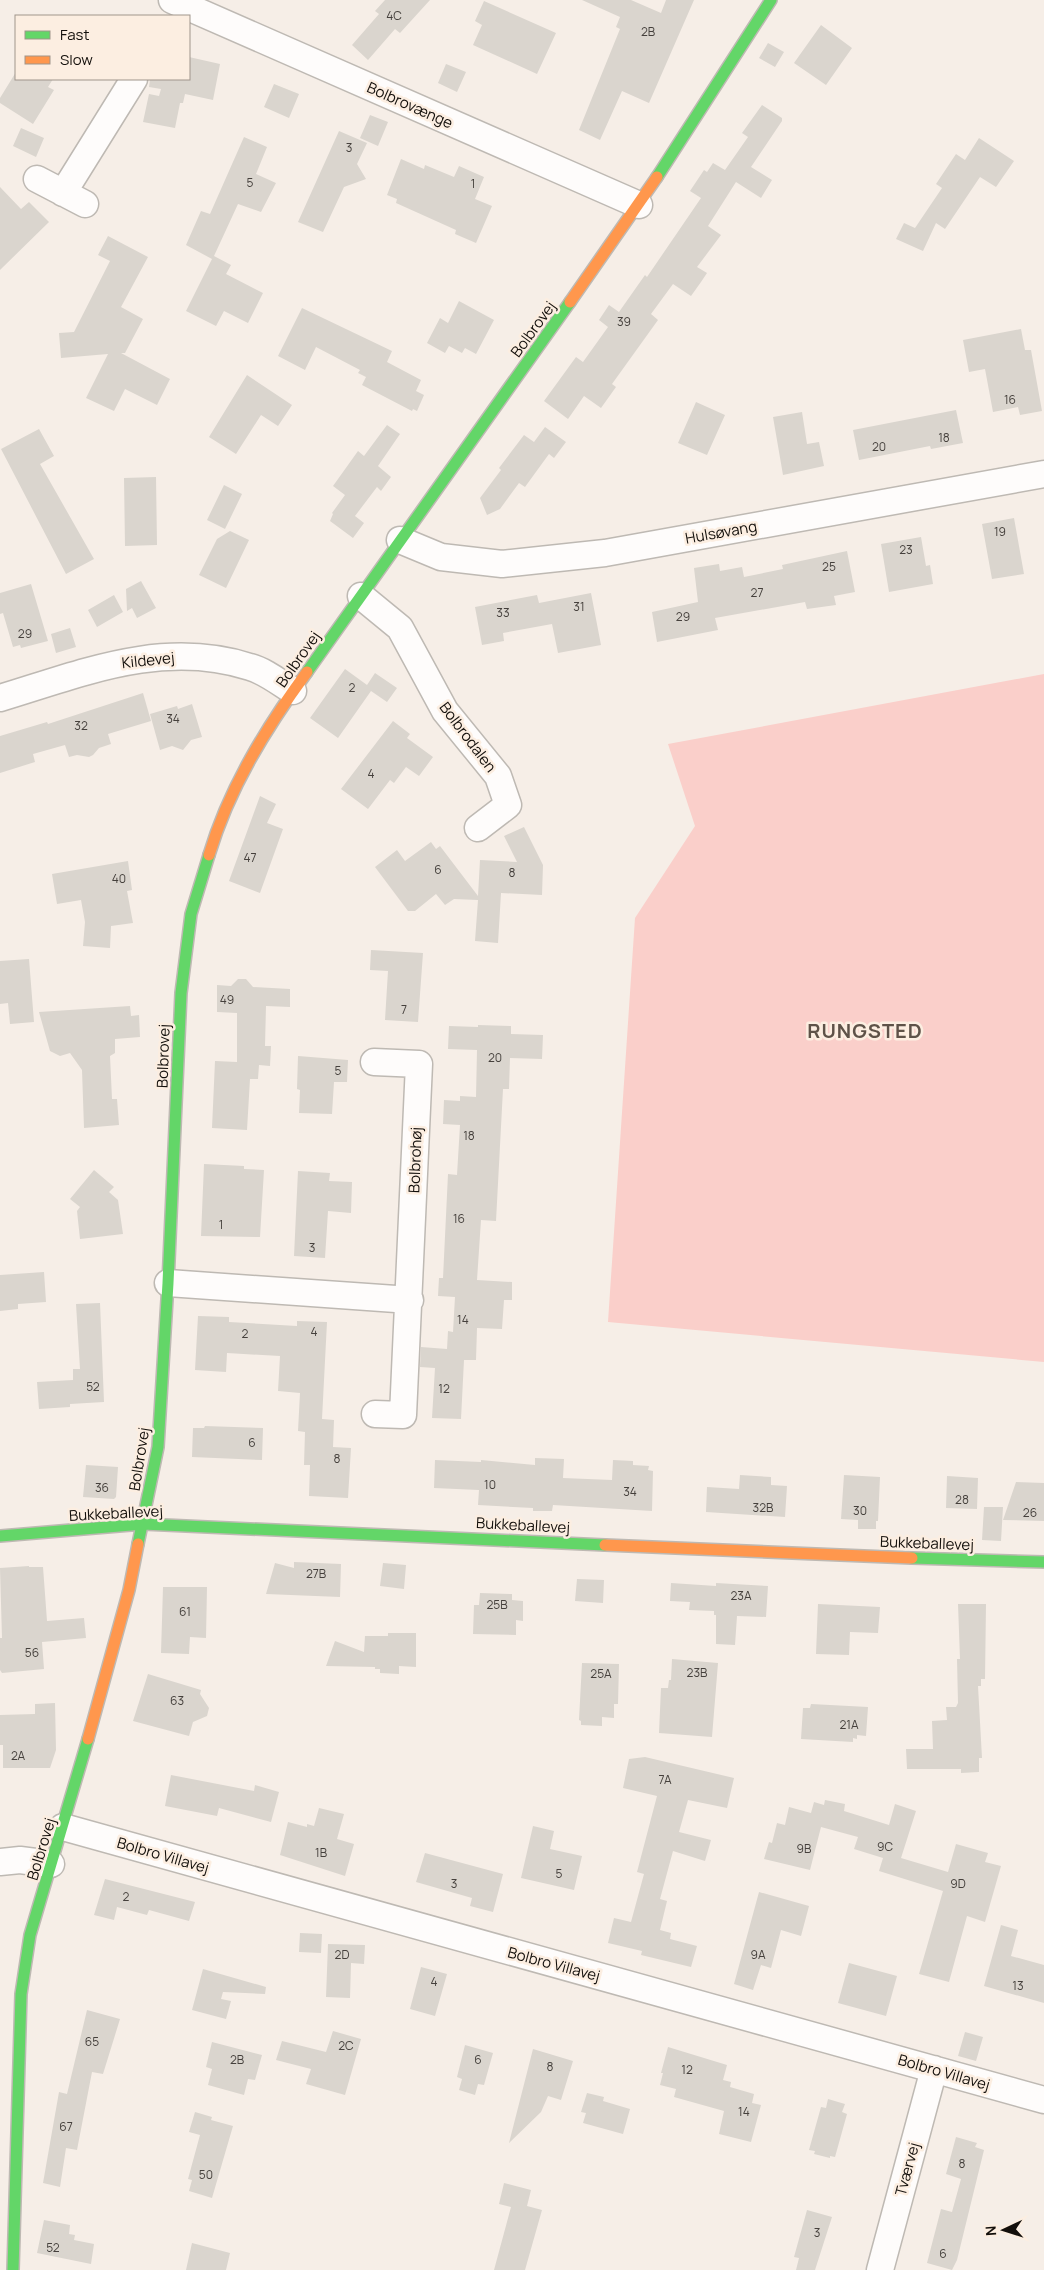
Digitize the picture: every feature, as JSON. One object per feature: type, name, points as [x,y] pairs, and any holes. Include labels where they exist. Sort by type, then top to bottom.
[{"type":"street","name":"Bolbrovej","points":[[13,2270],[9,2099],[21,1994],[30,1936],[63,1827],[129,1590],[158,1447],[168,1282],[181,993],[192,914],[214,837],[246,764],[293,691],[640,206],[771,0]]},
{"type":"street","name":"Bolbrovænge","points":[[177,5],[640,206]]},
{"type":"street","points":[[37,180],[74,199],[134,80]]},
{"type":"street","name":"Hulsøvang","points":[[400,540],[441,557],[502,564],[605,553],[1044,474]]},
{"type":"street","name":"Bolbrodalen","points":[[362,596],[400,628],[445,711],[498,776],[508,805],[478,828]]},
{"type":"street","name":"Kildevej","points":[[0,698],[121,661],[166,655],[207,658],[251,667],[293,691]]},
{"type":"street","name":"Bolbrohøj","points":[[374,1062],[419,1064],[410,1300],[403,1415],[375,1414]]},
{"type":"street","points":[[168,1282],[410,1300]]},
{"type":"street","name":"Bukkeballevej","points":[[0,1536],[143,1524],[266,1528],[803,1554],[1044,1562]]},
{"type":"street","name":"Bolbro Villavej","points":[[63,1827],[1044,2100]]},
{"type":"street","points":[[0,1862],[20,1860],[52,1864]]},
{"type":"street","name":"Tværvej","points":[[880,2270],[934,2068]]},
{"type":"shaded area","points":[[1044,674],[1044,1362],[608,1322],[635,918],[695,826],[668,744]]},
{"type":"building","points":[[385,0],[430,0],[400,33],[395,29],[368,60],[352,45],[379,14],[375,11]]},
{"type":"building","points":[[582,0],[631,0],[661,13],[666,0],[694,0],[649,103],[622,91],[600,140],[579,130],[620,29],[616,27],[620,17]]},
{"type":"building","points":[[484,1],[556,33],[537,74],[473,45],[482,25],[475,21]]},
{"type":"building","points":[[821,25],[852,48],[826,85],[794,63]]},
{"type":"building","points":[[768,43],[784,52],[775,67],[759,58]]},
{"type":"building","points":[[190,57],[220,64],[213,100],[185,94],[183,103],[180,103],[175,128],[143,122],[149,94],[159,96],[161,89],[149,87],[150,80],[190,80]]},
{"type":"building","points":[[446,64],[466,72],[457,92],[438,83]]},
{"type":"building","points":[[15,74],[15,80],[52,80],[48,87],[54,90],[33,124],[0,103],[0,98]]},
{"type":"building","points":[[274,84],[299,94],[289,118],[264,107]]},
{"type":"building","points":[[762,105],[782,118],[782,121],[751,167],[772,180],[761,198],[736,182],[708,226],[721,235],[697,267],[707,273],[701,282],[691,296],[673,284],[651,314],[658,320],[612,384],[616,387],[601,408],[584,396],[568,419],[544,401],[576,357],[583,362],[608,327],[599,320],[609,305],[619,312],[645,275],[647,277],[701,198],[690,191],[704,170],[707,172],[713,163],[725,170],[748,137],[742,133]]},
{"type":"building","points":[[370,115],[388,122],[378,146],[360,138]]},
{"type":"building","points":[[21,128],[44,138],[36,157],[13,146]]},
{"type":"building","points":[[339,131],[367,143],[357,164],[366,179],[344,187],[323,232],[298,222]]},
{"type":"building","points":[[244,137],[267,147],[256,174],[276,183],[261,212],[238,204],[214,256],[231,265],[226,274],[263,293],[248,323],[224,311],[216,326],[186,311],[212,259],[186,245],[201,211],[210,214]]},
{"type":"building","points":[[979,138],[1014,161],[996,187],[980,177],[945,229],[936,223],[923,251],[896,239],[904,223],[915,228],[942,188],[936,184],[956,154],[965,160]]},
{"type":"building","points":[[401,159],[424,169],[425,165],[454,177],[459,166],[484,177],[475,199],[492,206],[476,243],[455,234],[456,230],[396,203],[397,199],[387,195]]},
{"type":"building","points":[[0,187],[21,209],[29,202],[49,222],[0,270]]},
{"type":"building","points":[[108,236],[148,257],[121,307],[143,319],[125,353],[121,353],[170,379],[157,405],[125,389],[114,411],[86,398],[108,354],[61,358],[59,333],[74,332],[110,261],[98,255]]},
{"type":"building","points":[[459,301],[494,320],[476,354],[465,348],[462,353],[449,346],[445,353],[427,343],[440,318],[448,323]]},
{"type":"building","points":[[302,308],[392,351],[387,362],[421,380],[416,391],[424,395],[417,411],[413,409],[412,411],[362,385],[366,377],[358,373],[360,370],[316,347],[305,370],[278,356]]},
{"type":"building","points":[[1021,329],[1025,350],[1031,350],[1042,411],[1020,415],[1018,407],[993,412],[985,369],[969,372],[963,340]]},
{"type":"building","points":[[247,375],[292,405],[278,426],[261,415],[236,454],[209,437]]},
{"type":"building","points":[[696,402],[725,415],[707,455],[678,443]]},
{"type":"building","points":[[956,410],[963,443],[931,449],[930,446],[859,460],[853,430]]},
{"type":"building","points":[[802,412],[807,444],[819,442],[824,466],[783,475],[773,417]]},
{"type":"building","points":[[387,425],[400,434],[378,466],[391,477],[381,491],[377,487],[355,516],[364,523],[353,538],[330,521],[332,513],[345,495],[333,486],[358,451],[364,456]]},
{"type":"building","points":[[545,427],[566,442],[554,458],[549,454],[525,487],[519,483],[500,509],[487,515],[480,498],[501,470],[499,468],[524,435],[534,442]]},
{"type":"building","points":[[39,429],[54,456],[40,464],[94,559],[66,574],[1,449]]},
{"type":"building","points":[[156,477],[157,545],[125,546],[124,478]]},
{"type":"building","points":[[224,485],[242,494],[225,529],[207,520]]},
{"type":"building","points":[[1014,518],[1024,574],[992,579],[982,524]]},
{"type":"building","points":[[230,531],[249,540],[226,588],[199,575],[217,539]]},
{"type":"building","points":[[921,537],[926,566],[930,565],[933,584],[889,592],[881,544]]},
{"type":"building","points":[[847,551],[855,592],[834,596],[836,605],[807,609],[805,602],[715,618],[718,630],[657,642],[652,612],[698,602],[694,568],[719,564],[720,571],[742,567],[744,577],[783,569],[782,565]]},
{"type":"building","points":[[141,581],[156,608],[137,618],[132,608],[127,611],[126,589]]},
{"type":"building","points":[[31,584],[48,641],[21,648],[20,645],[13,647],[3,613],[0,614],[0,593]]},
{"type":"building","points":[[591,593],[601,645],[558,653],[552,624],[503,633],[504,641],[482,645],[475,607],[537,595],[539,603]]},
{"type":"building","points":[[114,595],[123,612],[97,627],[88,610]]},
{"type":"building","points":[[70,628],[76,647],[56,653],[51,634]]},
{"type":"building","points":[[345,669],[367,685],[375,673],[397,688],[387,702],[371,691],[338,738],[310,718]]},
{"type":"building","points":[[143,693],[151,721],[108,734],[111,744],[99,748],[93,755],[89,757],[77,755],[69,757],[65,745],[33,754],[35,762],[0,773],[0,736],[47,722],[48,724]]},
{"type":"building","points":[[192,704],[202,737],[191,740],[183,750],[172,746],[160,750],[150,714],[177,706],[178,709]]},
{"type":"building","points":[[393,721],[410,734],[407,738],[433,757],[419,776],[406,767],[394,783],[390,780],[368,809],[341,789]]},
{"type":"building","points":[[260,796],[276,804],[267,823],[283,829],[260,893],[229,881]]},
{"type":"building","points":[[524,827],[543,865],[542,895],[501,893],[498,943],[475,941],[478,900],[454,899],[445,905],[436,894],[415,911],[408,911],[375,867],[397,850],[405,861],[431,842],[436,849],[440,846],[478,896],[480,860],[517,862],[504,836]]},
{"type":"building","points":[[128,861],[132,890],[127,891],[133,923],[111,926],[110,948],[83,946],[85,922],[81,900],[57,904],[52,874]]},
{"type":"building","points":[[371,950],[423,953],[418,1022],[385,1020],[388,971],[370,970]]},
{"type":"building","points":[[29,959],[34,1022],[10,1024],[8,1003],[0,1004],[0,961]]},
{"type":"building","points":[[238,979],[246,979],[253,987],[290,989],[290,1007],[266,1006],[265,1046],[271,1046],[270,1066],[259,1065],[258,1079],[250,1079],[247,1130],[212,1128],[215,1061],[237,1062],[237,1013],[217,1012],[217,985],[231,986]]},
{"type":"building","points":[[130,1006],[131,1016],[139,1015],[140,1037],[115,1039],[115,1053],[110,1056],[112,1099],[117,1099],[119,1125],[84,1128],[82,1070],[70,1053],[60,1056],[50,1051],[39,1012]]},
{"type":"building","points":[[478,1025],[511,1026],[511,1034],[543,1035],[542,1059],[510,1058],[509,1089],[503,1089],[496,1221],[481,1220],[477,1280],[512,1282],[512,1300],[504,1300],[502,1329],[477,1328],[476,1360],[464,1360],[461,1419],[432,1418],[435,1368],[420,1367],[421,1347],[447,1349],[448,1331],[453,1332],[455,1297],[438,1296],[439,1278],[443,1278],[448,1174],[457,1175],[460,1125],[443,1124],[444,1100],[460,1101],[460,1096],[476,1097],[477,1050],[448,1049],[449,1026],[478,1027]]},
{"type":"building","points":[[298,1056],[348,1060],[347,1082],[334,1082],[332,1114],[299,1113],[300,1090],[297,1089]]},
{"type":"building","points":[[204,1164],[244,1166],[244,1169],[264,1170],[260,1237],[201,1236]]},
{"type":"building","points":[[94,1170],[114,1187],[109,1192],[118,1200],[123,1234],[80,1239],[77,1211],[80,1207],[70,1199]]},
{"type":"building","points":[[298,1171],[330,1173],[329,1181],[352,1182],[351,1213],[328,1211],[325,1258],[294,1256]]},
{"type":"building","points":[[44,1272],[46,1302],[18,1304],[18,1309],[0,1311],[0,1275]]},
{"type":"building","points":[[100,1303],[104,1402],[70,1404],[70,1407],[39,1409],[37,1382],[73,1380],[73,1369],[80,1369],[76,1304]]},
{"type":"building","points":[[198,1316],[229,1317],[229,1322],[297,1326],[297,1321],[327,1322],[322,1419],[334,1420],[333,1447],[351,1448],[348,1498],[309,1496],[310,1465],[304,1465],[305,1432],[298,1431],[300,1393],[278,1391],[280,1356],[227,1353],[226,1372],[195,1370]]},
{"type":"building","points":[[205,1426],[263,1428],[262,1460],[192,1457],[193,1428],[204,1428]]},
{"type":"building","points":[[535,1458],[564,1459],[563,1478],[612,1480],[613,1460],[633,1461],[633,1465],[649,1466],[648,1470],[653,1471],[652,1511],[553,1505],[552,1511],[533,1511],[533,1508],[478,1505],[479,1490],[434,1488],[435,1460],[481,1462],[481,1460],[535,1465]]},
{"type":"building","points":[[86,1465],[118,1467],[116,1497],[114,1499],[83,1497]]},
{"type":"building","points":[[740,1475],[771,1477],[771,1485],[787,1486],[785,1517],[706,1512],[707,1487],[739,1489]]},
{"type":"building","points":[[844,1475],[880,1477],[876,1529],[858,1529],[858,1520],[841,1519]]},
{"type":"building","points":[[947,1476],[978,1478],[977,1509],[946,1508]]},
{"type":"building","points":[[1016,1482],[1044,1483],[1044,1521],[1003,1520]]},
{"type":"building","points":[[984,1507],[1003,1507],[1001,1541],[982,1540]]},
{"type":"building","points":[[294,1562],[341,1564],[340,1597],[266,1594],[275,1563],[294,1568]]},
{"type":"building","points":[[383,1563],[406,1565],[404,1589],[380,1586]]},
{"type":"building","points":[[43,1567],[47,1621],[84,1618],[86,1638],[42,1642],[44,1669],[2,1673],[0,1670],[0,1638],[2,1638],[0,1568]]},
{"type":"building","points":[[577,1579],[604,1580],[603,1603],[575,1601]]},
{"type":"building","points":[[671,1583],[716,1586],[716,1583],[768,1586],[766,1617],[737,1616],[735,1645],[716,1644],[716,1615],[714,1615],[714,1611],[689,1610],[690,1602],[670,1601]]},
{"type":"building","points":[[163,1587],[207,1587],[206,1638],[190,1637],[189,1654],[161,1653]]},
{"type":"building","points":[[480,1593],[512,1594],[512,1600],[523,1601],[523,1621],[516,1620],[516,1635],[473,1634],[474,1605],[479,1605]]},
{"type":"building","points":[[818,1604],[880,1607],[878,1633],[850,1632],[849,1655],[816,1654]]},
{"type":"building","points":[[958,1604],[986,1604],[985,1679],[981,1679],[981,1686],[978,1686],[982,1758],[979,1758],[979,1772],[961,1773],[961,1769],[907,1769],[906,1749],[933,1749],[932,1721],[947,1720],[946,1707],[956,1707],[958,1703],[957,1659],[960,1659]]},
{"type":"building","points":[[388,1633],[416,1633],[416,1667],[399,1666],[399,1674],[380,1673],[380,1669],[375,1669],[375,1667],[326,1666],[335,1641],[364,1652],[365,1636],[388,1636]]},
{"type":"building","points":[[672,1659],[718,1663],[712,1737],[659,1733],[661,1688],[668,1688],[669,1680],[671,1680]]},
{"type":"building","points":[[582,1663],[619,1664],[618,1704],[614,1704],[614,1718],[602,1717],[602,1726],[581,1725],[579,1720]]},
{"type":"building","points":[[148,1674],[201,1690],[200,1694],[209,1708],[207,1716],[193,1722],[189,1736],[133,1721]]},
{"type":"building","points":[[55,1703],[56,1750],[50,1768],[3,1768],[3,1745],[0,1745],[0,1715],[35,1714],[35,1704]]},
{"type":"building","points":[[811,1704],[868,1707],[866,1736],[857,1735],[857,1739],[853,1738],[853,1742],[801,1739],[803,1708],[810,1708]]},
{"type":"building","points":[[645,1757],[734,1778],[727,1808],[688,1800],[679,1832],[711,1840],[705,1861],[673,1851],[660,1899],[667,1901],[660,1930],[671,1933],[670,1939],[697,1946],[691,1967],[641,1955],[642,1951],[608,1943],[614,1918],[631,1922],[644,1874],[637,1872],[657,1796],[623,1788],[629,1759]]},
{"type":"building","points":[[171,1775],[254,1791],[255,1785],[279,1792],[271,1822],[219,1808],[217,1816],[165,1806]]},
{"type":"building","points":[[825,1800],[845,1804],[844,1811],[889,1825],[895,1804],[916,1811],[901,1858],[948,1872],[956,1844],[988,1853],[985,1862],[1001,1866],[985,1922],[967,1916],[949,1982],[919,1974],[943,1891],[879,1871],[883,1858],[854,1849],[858,1837],[821,1827],[810,1870],[764,1859],[769,1842],[772,1843],[777,1823],[785,1825],[789,1807],[811,1813],[814,1802],[824,1805]]},
{"type":"building","points":[[319,1808],[344,1814],[337,1839],[354,1844],[345,1876],[280,1855],[288,1822],[307,1827],[307,1824],[314,1826]]},
{"type":"building","points":[[533,1826],[554,1831],[550,1849],[582,1856],[574,1890],[521,1878]]},
{"type":"building","points":[[425,1853],[503,1874],[493,1912],[470,1906],[472,1898],[416,1882]]},
{"type":"building","points":[[105,1879],[195,1902],[189,1921],[149,1910],[147,1915],[117,1907],[114,1920],[94,1915]]},
{"type":"building","points":[[759,1892],[809,1906],[801,1936],[781,1930],[771,1968],[761,1965],[753,1990],[734,1984]]},
{"type":"building","points":[[1001,1925],[1018,1930],[1011,1956],[1044,1965],[1044,2003],[984,1986]]},
{"type":"building","points":[[300,1933],[322,1934],[321,1953],[299,1952]]},
{"type":"building","points":[[328,1944],[365,1945],[364,1964],[351,1963],[350,1998],[326,1997]]},
{"type":"building","points":[[849,1963],[897,1976],[886,2016],[838,2003]]},
{"type":"building","points":[[421,1967],[447,1974],[435,2016],[410,2009]]},
{"type":"building","points":[[203,1969],[266,1987],[265,1994],[223,1992],[221,1999],[231,2001],[226,2019],[192,2010]]},
{"type":"building","points":[[87,2010],[120,2019],[103,2074],[92,2072],[77,2150],[66,2148],[60,2187],[43,2183],[59,2092],[67,2094]]},
{"type":"building","points":[[333,2031],[361,2039],[345,2095],[306,2084],[311,2069],[276,2060],[282,2041],[326,2052]]},
{"type":"building","points":[[965,2032],[983,2037],[976,2061],[958,2056]]},
{"type":"building","points":[[212,2042],[262,2055],[255,2080],[248,2079],[244,2095],[208,2085],[212,2069],[206,2067]]},
{"type":"building","points":[[465,2045],[493,2053],[484,2085],[478,2084],[475,2095],[459,2090],[462,2079],[457,2077]]},
{"type":"building","points":[[668,2047],[727,2065],[723,2080],[731,2082],[730,2087],[754,2094],[752,2103],[761,2105],[751,2142],[719,2134],[724,2111],[674,2097],[676,2089],[660,2085]]},
{"type":"building","points":[[533,2049],[573,2061],[561,2100],[548,2096],[541,2112],[509,2143]]},
{"type":"building","points":[[587,2093],[604,2097],[603,2101],[630,2109],[623,2134],[583,2123],[586,2113],[581,2112]]},
{"type":"building","points":[[828,2099],[845,2104],[842,2112],[847,2114],[835,2157],[830,2156],[830,2158],[814,2154],[815,2151],[809,2150],[821,2107],[826,2108]]},
{"type":"building","points":[[195,2112],[212,2117],[211,2120],[233,2126],[212,2198],[189,2191],[192,2180],[188,2179],[200,2135],[189,2132]]},
{"type":"building","points":[[956,2137],[977,2143],[975,2147],[984,2150],[957,2260],[952,2270],[927,2263],[941,2209],[952,2212],[961,2179],[946,2174]]},
{"type":"building","points":[[504,2183],[531,2190],[527,2206],[542,2210],[525,2270],[494,2270],[511,2207],[499,2204]]},
{"type":"building","points":[[807,2210],[832,2217],[815,2270],[796,2270],[799,2258],[794,2257]]},
{"type":"building","points":[[44,2220],[70,2225],[69,2234],[75,2235],[74,2240],[94,2244],[91,2264],[37,2253]]},
{"type":"building","points":[[192,2243],[230,2253],[226,2270],[186,2270]]},
{"type":"traffic: fast","points":[[657,177],[771,0]]},
{"type":"traffic: fast","points":[[307,672],[570,302]]},
{"type":"traffic: fast","points":[[138,1544],[158,1447],[168,1283],[181,993],[191,914],[209,855]]},
{"type":"traffic: fast","points":[[0,1536],[143,1524],[605,1545]]},
{"type":"traffic: fast","points":[[912,1558],[1044,1562]]},
{"type":"traffic: fast","points":[[13,2270],[21,1994],[30,1935],[88,1739]]},
{"type":"traffic: slow","points":[[570,302],[657,177]]},
{"type":"traffic: slow","points":[[209,855],[227,806],[250,759],[277,715],[307,672]]},
{"type":"traffic: slow","points":[[88,1739],[129,1590],[138,1544]]},
{"type":"traffic: slow","points":[[605,1545],[912,1558]]},
{"type":"district","name":"RUNGSTED","points":[[865,1030]]}]
